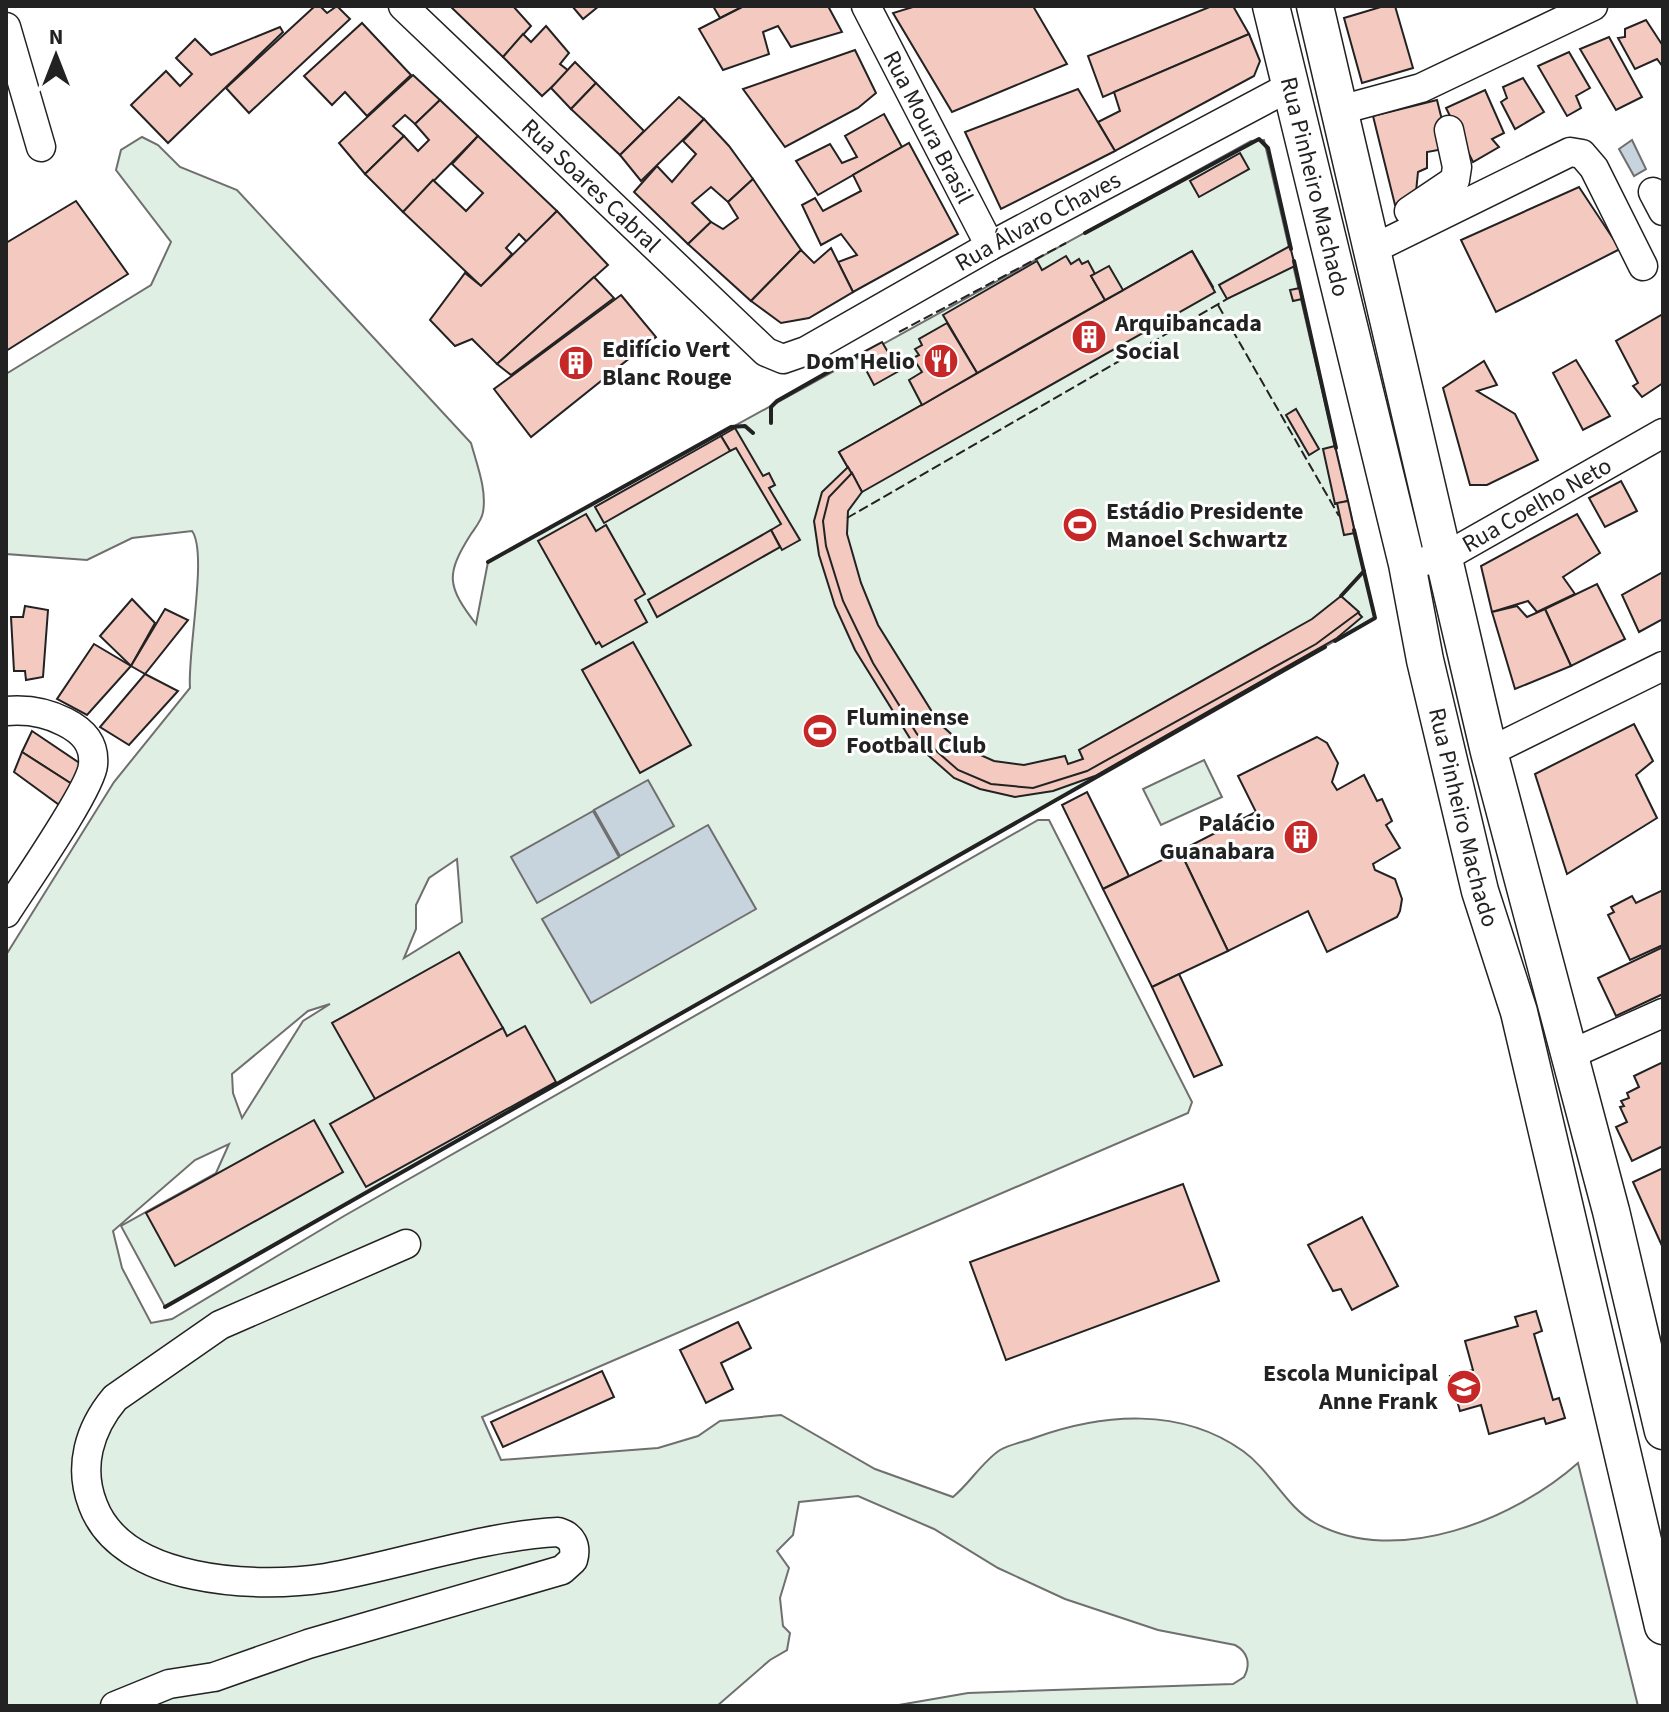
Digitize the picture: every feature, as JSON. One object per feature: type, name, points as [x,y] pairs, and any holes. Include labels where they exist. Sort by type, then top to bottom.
[{"type":"main road","name":"Rua Pinheiro Machado","points":[[1271,6],[1293,85],[1407,564],[1425,660],[1480,891],[1519,1012],[1663,1626]]},
{"type":"main road","name":"Rua Pinheiro Machado","points":[[1315,6],[1489,752],[1569,1055],[1651,1325],[1663,1431]]},
{"type":"street","name":"Rua Soares Cabral","points":[[403,6],[766,352],[783,359]]},
{"type":"street","name":"Rua Moura Brasil","points":[[866,6],[990,246]]},
{"type":"street","points":[[1340,110],[1421,88],[1593,6]]},
{"type":"street","points":[[6,27],[41,147]]},
{"type":"street","name":"Rua Álvaro Chaves","points":[[783,359],[806,351],[990,246],[1293,85]]},
{"type":"street","points":[[1371,240],[1455,180],[1457,167],[1449,130]]},
{"type":"street","points":[[1371,240],[1570,152],[1582,154],[1594,168],[1643,266]]},
{"type":"street","name":"Rua Coelho Neto","points":[[1407,564],[1443,558],[1663,433]]},
{"type":"street","points":[[1489,752],[1663,666]]},
{"type":"street","points":[[6,711],[39,712],[70,724],[91,744],[94,764],[84,789],[6,913]]},
{"type":"street","points":[[1569,1055],[1663,1013]]},
{"type":"street","points":[[115,1706],[169,1684],[214,1677],[308,1644],[562,1570],[573,1560],[575,1546],[571,1539],[565,1534],[550,1532],[324,1578],[239,1580],[177,1570],[139,1557],[112,1536],[97,1515],[88,1491],[86,1458],[96,1426],[115,1398],[220,1325],[406,1244]]},
{"type":"green space","points":[[142,137],[158,145],[180,167],[237,190],[471,443],[483,486],[483,512],[457,560],[453,580],[459,600],[476,624],[488,562],[1251,141],[1264,140],[1375,618],[165,1307],[121,1226],[216,1173],[229,1144],[195,1160],[113,1231],[122,1268],[151,1323],[172,1319],[344,1216],[1038,820],[1049,820],[1192,1102],[1188,1113],[482,1417],[501,1460],[658,1448],[698,1436],[720,1421],[781,1415],[875,1469],[953,1497],[988,1460],[1008,1446],[1087,1423],[1141,1419],[1168,1421],[1219,1437],[1243,1451],[1304,1516],[1315,1523],[1347,1536],[1382,1540],[1418,1539],[1454,1531],[1489,1518],[1552,1484],[1578,1463],[1638,1706],[893,1706],[968,1693],[1233,1684],[1244,1677],[1248,1663],[1243,1651],[1235,1645],[1158,1630],[1065,1599],[998,1568],[934,1529],[858,1496],[799,1502],[793,1535],[777,1551],[789,1568],[780,1598],[783,1626],[790,1633],[787,1650],[770,1660],[717,1706],[6,1706],[6,955],[114,782],[190,688],[198,581],[196,542],[192,531],[132,538],[87,560],[6,554],[6,374],[151,285],[171,242],[116,170],[121,150]],"holes":[[[457,859],[462,922],[404,958],[416,929],[416,905],[429,878]],[[330,1004],[303,1021],[242,1118],[233,1093],[232,1074],[308,1011]]]},
{"type":"green space","points":[[1204,760],[1222,797],[1161,825],[1143,789]]},
{"type":"shaded area","points":[[1632,140],[1646,169],[1634,176],[1619,149]]},
{"type":"shaded area","points":[[648,780],[674,826],[620,856],[594,810]]},
{"type":"shaded area","points":[[593,811],[619,857],[537,903],[511,857]]},
{"type":"shaded area","points":[[708,825],[756,909],[591,1003],[542,919]]},
{"type":"building","points":[[315,6],[320,6],[327,13],[337,6],[350,19],[249,113],[226,88]]},
{"type":"building","points":[[450,6],[513,6],[531,26],[503,57]]},
{"type":"building","points":[[572,6],[599,6],[583,19]]},
{"type":"building","points":[[713,6],[744,6],[720,18]]},
{"type":"building","points":[[744,6],[828,6],[842,32],[791,47],[778,26],[763,32],[769,54],[723,70],[699,29]]},
{"type":"building","points":[[916,6],[1033,6],[1067,64],[952,112],[893,13]]},
{"type":"building","points":[[1212,6],[1233,6],[1249,34],[1103,97],[1088,56]]},
{"type":"building","points":[[1384,6],[1395,6],[1413,68],[1362,83],[1344,18]]},
{"type":"building","points":[[1646,20],[1663,46],[1663,67],[1657,59],[1635,69],[1618,38],[1625,37],[1625,29]]},
{"type":"building","points":[[362,23],[411,75],[367,116],[345,92],[332,105],[304,76]]},
{"type":"building","points":[[546,26],[569,53],[560,64],[569,71],[542,96],[503,57],[523,34],[531,42]]},
{"type":"building","points":[[280,27],[283,32],[168,143],[131,105],[166,71],[180,86],[192,74],[176,58],[195,39],[211,55]]},
{"type":"building","points":[[1249,34],[1260,61],[1254,76],[1115,151],[1098,122],[1120,111],[1114,92]]},
{"type":"building","points":[[1609,37],[1642,97],[1616,110],[1580,49]]},
{"type":"building","points":[[855,50],[876,93],[858,108],[785,147],[743,89]]},
{"type":"building","points":[[1569,52],[1590,88],[1576,96],[1581,108],[1567,116],[1538,66]]},
{"type":"building","points":[[575,62],[596,83],[571,109],[551,88]]},
{"type":"building","points":[[413,75],[440,100],[415,124],[405,115],[393,126],[404,136],[365,174],[339,143]]},
{"type":"building","points":[[1523,78],[1544,112],[1515,129],[1501,102],[1507,98],[1503,87]]},
{"type":"building","points":[[596,83],[644,131],[620,155],[571,109]]},
{"type":"building","points":[[1078,89],[1115,151],[1001,209],[965,132]]},
{"type":"building","points":[[1485,90],[1504,133],[1492,139],[1499,147],[1473,162],[1446,108]]},
{"type":"building","points":[[679,97],[704,119],[641,181],[620,155]]},
{"type":"building","points":[[440,100],[478,136],[403,212],[365,174],[404,136],[418,151],[429,140],[415,124]]},
{"type":"building","points":[[1437,100],[1449,148],[1427,152],[1427,168],[1418,172],[1415,202],[1395,205],[1373,116]]},
{"type":"building","points":[[884,114],[902,147],[818,195],[796,161],[830,144],[842,163],[857,157],[845,136]]},
{"type":"building","points":[[704,119],[753,179],[728,202],[711,187],[692,203],[711,222],[688,244],[634,192],[657,166],[672,182],[696,154],[683,141]]},
{"type":"building","points":[[478,136],[557,211],[527,242],[519,234],[506,248],[512,254],[481,286],[403,212],[433,180],[466,211],[483,193],[452,164]]},
{"type":"building","points":[[909,143],[958,234],[853,292],[838,262],[857,255],[841,234],[821,245],[802,205],[815,198],[823,211],[861,191],[853,175]]},
{"type":"building","points":[[1240,153],[1249,169],[1199,197],[1190,181]]},
{"type":"building","points":[[753,179],[801,250],[751,301],[688,244],[711,222],[723,229],[738,218],[728,202]]},
{"type":"building","points":[[1579,187],[1620,249],[1496,312],[1461,240]]},
{"type":"building","points":[[76,201],[128,274],[6,351],[6,243]]},
{"type":"building","points":[[557,211],[608,265],[497,364],[472,339],[455,346],[430,320],[465,273],[481,286]]},
{"type":"building","points":[[1290,246],[1295,266],[1227,299],[1219,285]]},
{"type":"building","points":[[831,248],[853,292],[809,318],[781,323],[751,301],[801,250],[814,263]]},
{"type":"building","name":"Arquibancada Social","points":[[1192,251],[1213,287],[860,488],[839,452]]},
{"type":"building","name":"Arquibancada Social","points":[[1192,251],[1215,292],[862,492],[839,452]]},
{"type":"building","points":[[1066,256],[1071,264],[1079,259],[1082,264],[1088,261],[1095,274],[1091,276],[1105,300],[977,373],[943,315],[1037,261],[1042,270]]},
{"type":"building","points":[[1109,266],[1123,290],[1105,300],[1091,276]]},
{"type":"building","points":[[594,277],[614,298],[511,375],[497,364]]},
{"type":"building","points":[[1300,288],[1302,299],[1293,301],[1290,290]]},
{"type":"building","name":"Edifício Vert Blanc Rouge","points":[[621,295],[656,337],[531,437],[494,389]]},
{"type":"building","points":[[1663,314],[1663,383],[1642,397],[1633,386],[1638,383],[1616,341]]},
{"type":"building","points":[[947,323],[977,373],[922,405],[909,380],[922,372],[913,358],[919,355],[915,349],[922,345],[919,339]]},
{"type":"building","points":[[882,342],[899,371],[874,385],[858,355]]},
{"type":"building","points":[[1576,360],[1610,416],[1583,430],[1553,373]]},
{"type":"building","points":[[1484,361],[1497,385],[1477,391],[1515,414],[1538,460],[1487,485],[1470,485],[1443,388]]},
{"type":"building","points":[[1296,409],[1319,449],[1309,455],[1286,415]]},
{"type":"building","points":[[735,428],[763,476],[769,473],[775,485],[769,488],[800,540],[782,550],[771,530],[781,524],[736,448],[730,451],[721,436]]},
{"type":"building","points":[[721,436],[730,451],[604,523],[595,507]]},
{"type":"building","points":[[1335,446],[1348,501],[1335,504],[1323,449]]},
{"type":"building","points":[[848,467],[857,483],[837,506],[835,533],[852,593],[876,645],[910,704],[934,735],[959,757],[1001,775],[1040,775],[1092,756],[1309,633],[1349,603],[1362,617],[1337,638],[1095,776],[1053,791],[1015,797],[980,789],[954,778],[911,740],[855,650],[835,606],[819,555],[814,521],[822,492]]},
{"type":"building","points":[[852,473],[862,492],[848,511],[847,534],[861,583],[878,625],[939,723],[969,750],[994,761],[1024,765],[1065,756],[1068,764],[1083,759],[1079,750],[1312,619],[1341,596],[1359,612],[1316,644],[1087,771],[1033,788],[991,784],[958,770],[917,734],[873,663],[843,601],[826,546],[823,521],[829,497]]},
{"type":"building","points":[[1621,481],[1637,511],[1605,527],[1589,498]]},
{"type":"building","points":[[1348,501],[1355,533],[1344,535],[1337,503]]},
{"type":"building","points":[[586,514],[596,531],[606,525],[645,594],[635,600],[647,622],[602,647],[599,642],[596,644],[538,541]]},
{"type":"building","points":[[1577,514],[1600,553],[1563,577],[1575,594],[1537,612],[1528,601],[1492,612],[1481,566]]},
{"type":"building","points":[[771,530],[780,547],[657,617],[648,600]]},
{"type":"building","points":[[1663,572],[1663,619],[1639,632],[1622,595]]},
{"type":"building","points":[[1597,584],[1625,639],[1571,666],[1545,609]]},
{"type":"building","points":[[132,599],[155,623],[131,666],[100,636]]},
{"type":"building","points":[[25,606],[48,610],[43,677],[26,680],[25,671],[14,671],[11,617],[23,617]]},
{"type":"building","points":[[1517,606],[1527,617],[1545,609],[1571,666],[1515,689],[1492,612]]},
{"type":"building","points":[[165,609],[188,620],[145,674],[131,666]]},
{"type":"building","points":[[633,642],[691,745],[640,773],[582,670]]},
{"type":"building","points":[[94,644],[131,666],[87,715],[57,699]]},
{"type":"building","points":[[145,674],[178,691],[129,745],[100,727]]},
{"type":"building","points":[[1634,724],[1653,761],[1636,775],[1657,818],[1567,874],[1535,774]]},
{"type":"building","points":[[32,731],[84,766],[75,786],[22,752]]},
{"type":"building","name":"Palácio Guanabara","points":[[1317,737],[1327,743],[1338,763],[1332,782],[1337,790],[1364,775],[1377,801],[1382,799],[1392,821],[1386,825],[1400,848],[1373,864],[1375,870],[1395,879],[1402,899],[1400,911],[1397,917],[1327,952],[1308,911],[1228,951],[1180,851],[1256,812],[1238,776]]},
{"type":"building","points":[[22,752],[75,786],[62,807],[14,772]]},
{"type":"building","points":[[1087,792],[1129,876],[1103,889],[1062,805]]},
{"type":"building","points":[[1180,851],[1228,951],[1152,987],[1103,889]]},
{"type":"building","points":[[1663,890],[1663,945],[1630,960],[1608,915],[1614,912],[1611,907],[1632,896],[1636,903]]},
{"type":"building","points":[[1663,947],[1663,994],[1616,1016],[1598,978]]},
{"type":"building","points":[[459,952],[503,1028],[375,1099],[332,1023]]},
{"type":"building","points":[[1179,974],[1222,1065],[1194,1077],[1152,987]]},
{"type":"building","points":[[525,1026],[556,1082],[366,1187],[330,1124],[503,1028],[507,1036]]},
{"type":"building","points":[[1663,1062],[1663,1146],[1632,1161],[1616,1127],[1627,1122],[1620,1107],[1624,1106],[1621,1101],[1629,1098],[1627,1093],[1639,1087],[1634,1076]]},
{"type":"building","points":[[314,1120],[343,1172],[175,1266],[146,1213]]},
{"type":"building","points":[[1663,1168],[1663,1248],[1633,1182]]},
{"type":"building","points":[[1183,1184],[1219,1281],[1006,1360],[970,1262]]},
{"type":"building","points":[[1362,1217],[1398,1286],[1352,1310],[1341,1289],[1333,1291],[1308,1245]]},
{"type":"building","points":[[1536,1311],[1542,1331],[1534,1334],[1553,1400],[1559,1398],[1565,1418],[1546,1424],[1544,1418],[1489,1434],[1481,1405],[1460,1411],[1450,1376],[1473,1370],[1465,1341],[1518,1326],[1515,1317]]},
{"type":"building","points":[[738,1322],[751,1348],[721,1363],[733,1389],[706,1403],[680,1350]]},
{"type":"building","points":[[602,1371],[614,1397],[503,1447],[491,1422]]},
{"type":"fence","points":[[899,332],[1066,243]]},
{"type":"fence","points":[[847,518],[1227,299]]},
{"type":"fence","points":[[1218,305],[1339,516]]},
{"type":"wall","points":[[1085,233],[1259,139],[1268,148],[1291,249]]},
{"type":"wall","points":[[1294,261],[1336,448]]},
{"type":"wall","points":[[771,423],[771,407],[777,401],[858,355]]},
{"type":"wall","points":[[488,562],[731,427],[745,426],[753,433]]},
{"type":"wall","points":[[1335,641],[1375,618],[1354,530]]},
{"type":"wall","points":[[1341,596],[1364,571]]},
{"type":"wall","points":[[165,1307],[1325,647]]},
{"type":"place","name":"Arquibancada Social","points":[[1089,337]]},
{"type":"place","name":"Dom Helio","points":[[941,361]]},
{"type":"place","name":"Edifício Vert Blanc Rouge","points":[[576,363]]},
{"type":"place","name":"Estádio Presidente Manoel Schwartz","points":[[1080,525]]},
{"type":"place","name":"Fluminense Football Club","points":[[820,731]]},
{"type":"place","name":"Palácio Guanabara","points":[[1301,837]]},
{"type":"place","name":"Escola Municipal Anne Frank","points":[[1464,1387]]}]
